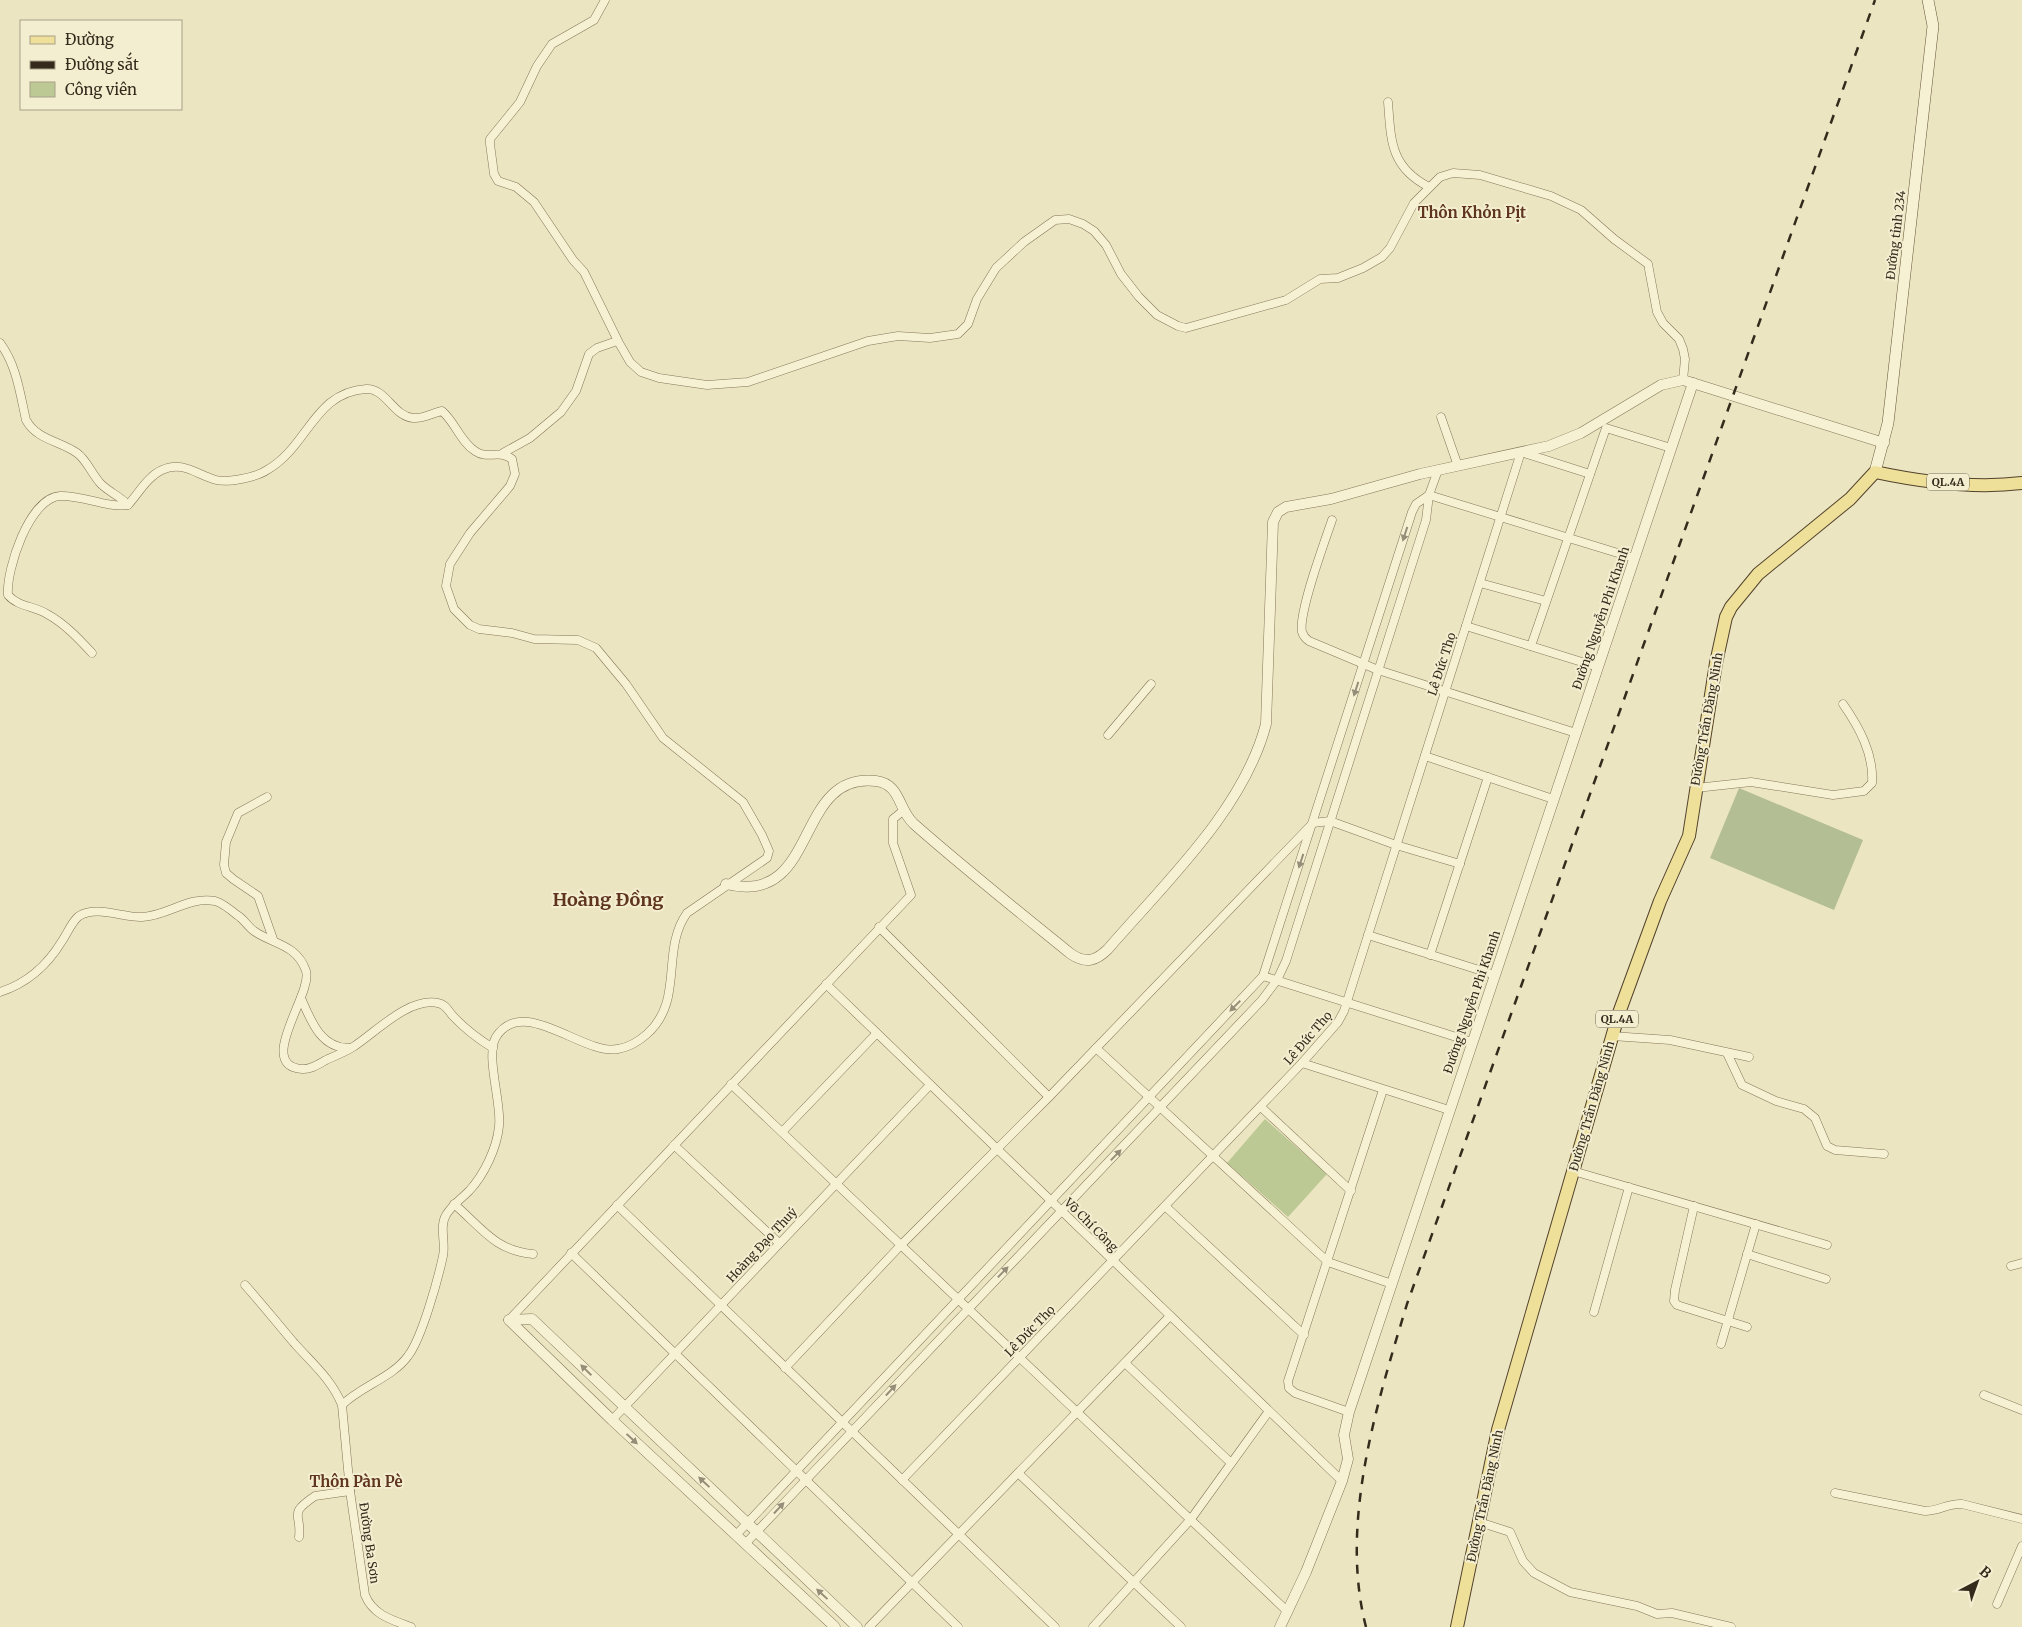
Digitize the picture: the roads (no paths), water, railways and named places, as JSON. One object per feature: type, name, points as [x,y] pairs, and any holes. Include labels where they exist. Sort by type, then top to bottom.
[{"type":"main road","name":"Đường tỉnh 234","points":[[1875,472],[1888,423],[1923,120],[1932,26],[1929,1]]},
{"type":"main road","name":"QL.4A","points":[[1875,472],[1908,479],[1980,484],[2022,482]]},
{"type":"main road","name":"Đường Trần Đăng Ninh","points":[[1456,1627],[1498,1430],[1612,1036],[1636,963],[1689,836],[1718,655],[1726,617],[1731,607],[1758,574],[1850,499],[1875,472]]},
{"type":"street","points":[[605,0],[594,20],[552,44],[537,66],[520,102],[490,139],[490,144],[494,174],[498,181],[521,191],[542,211],[573,260],[584,272],[630,362],[648,376],[707,385],[748,382],[868,341],[898,336],[930,338],[958,334],[968,324],[977,299],[996,268],[1050,222],[1070,219],[1094,231],[1106,245],[1131,289],[1157,315],[1178,326],[1196,326],[1286,300],[1320,279],[1343,277],[1376,261],[1390,248],[1414,203],[1440,177],[1453,173],[1480,175],[1551,196],[1581,210],[1614,239],[1648,264],[1657,312],[1663,323],[1679,339],[1686,359],[1688,382]]},
{"type":"street","points":[[1388,102],[1392,144],[1397,161],[1428,187]]},
{"type":"street","points":[[128,505],[160,470],[170,467],[181,466],[217,480],[257,476],[281,461],[298,444],[316,416],[330,401],[368,389],[380,394],[404,416],[414,418],[427,417],[442,411],[475,451],[484,455],[503,453],[530,438],[561,412],[576,391],[589,354],[596,348],[618,341]]},
{"type":"street","points":[[0,344],[8,354],[15,371],[26,420],[30,427],[38,435],[78,454],[102,485],[120,496],[128,505]]},
{"type":"street","points":[[726,884],[738,887],[751,886],[779,878],[791,864],[819,811],[831,796],[844,785],[863,780],[878,781],[892,788],[910,821],[1071,954],[1080,960],[1088,961],[1099,957],[1188,857],[1248,774],[1261,744],[1266,724],[1273,522],[1278,512],[1286,507],[1331,498],[1438,470],[1549,446],[1581,432],[1661,384],[1688,382],[1884,443]]},
{"type":"street","name":"Đường Nguyễn Phi Khanh","points":[[1280,1627],[1288,1612],[1342,1481],[1348,1459],[1344,1435],[1349,1412],[1671,448],[1688,382]]},
{"type":"street","points":[[1441,416],[1451,438],[1458,466]]},
{"type":"street","points":[[1531,646],[1606,428],[1671,448]]},
{"type":"street","points":[[1521,452],[1590,474]]},
{"type":"street","name":"Lê Đức Thọ","points":[[902,1480],[1261,1107],[1338,1022],[1368,935],[1521,452]]},
{"type":"street","points":[[245,1284],[325,1374],[338,1394],[342,1405],[399,1365],[414,1347],[443,1255],[444,1220],[454,1204],[470,1190],[485,1168],[500,1126],[493,1048],[496,1038],[503,1028],[512,1023],[521,1022],[544,1025],[599,1048],[616,1050],[633,1046],[656,1025],[665,1012],[670,989],[673,950],[678,926],[687,912],[767,858],[768,851],[762,835],[743,802],[663,738],[626,684],[596,648],[578,640],[542,640],[479,629],[470,625],[454,609],[446,586],[450,564],[470,533],[510,486],[515,474],[512,459],[503,453]]},
{"type":"street","points":[[746,1543],[968,1308],[1161,1108],[1262,1000],[1278,980],[1286,961],[1426,520],[1429,494],[1438,470]]},
{"type":"street","points":[[1429,494],[1634,558]]},
{"type":"street","points":[[736,1534],[1263,976],[1412,512],[1416,504],[1429,494]]},
{"type":"street","points":[[92,652],[79,639],[47,614],[12,599],[8,595],[9,571],[32,517],[47,501],[55,496],[128,505]]},
{"type":"street","points":[[1332,520],[1302,620],[1302,632],[1315,645],[1378,670],[1576,733]]},
{"type":"street","points":[[1480,583],[1546,601]]},
{"type":"street","points":[[1466,626],[1598,667]]},
{"type":"street","points":[[1108,735],[1152,684]]},
{"type":"street","points":[[1696,788],[1751,782],[1833,796],[1864,791],[1872,783],[1874,769],[1862,736],[1843,704]]},
{"type":"street","points":[[1425,756],[1553,799]]},
{"type":"street","points":[[1430,955],[1488,777]]},
{"type":"street","points":[[267,797],[238,813],[226,842],[224,865],[226,873],[258,896],[273,939]]},
{"type":"street","points":[[509,1320],[911,894],[893,843],[893,819],[904,810]]},
{"type":"street","points":[[785,1368],[901,1245],[1096,1048],[1313,823],[1330,821],[1396,845],[1460,864]]},
{"type":"street","points":[[0,992],[18,986],[35,975],[60,945],[76,918],[92,912],[142,917],[160,914],[186,903],[216,901],[236,913],[252,930],[286,947],[300,959],[306,971],[307,980],[282,1046],[288,1062],[302,1069],[313,1067],[352,1048],[402,1011],[437,1003],[446,1007],[482,1043],[493,1048]]},
{"type":"street","points":[[879,927],[1048,1097]]},
{"type":"street","points":[[1368,935],[1495,975]]},
{"type":"street","points":[[1263,976],[1472,1042]]},
{"type":"street","name":"Võ Chí Công","points":[[826,984],[1342,1481]]},
{"type":"street","points":[[301,998],[318,1034],[341,1048],[352,1048]]},
{"type":"street","points":[[782,1132],[876,1034]]},
{"type":"street","points":[[1612,1036],[1670,1040],[1749,1057]]},
{"type":"street","points":[[1096,1048],[1328,1262],[1392,1284]]},
{"type":"street","points":[[1727,1053],[1742,1085],[1776,1101],[1804,1109],[1815,1118],[1827,1146],[1835,1150],[1884,1154]]},
{"type":"street","points":[[1302,1063],[1449,1110]]},
{"type":"street","points":[[731,1084],[1288,1612]]},
{"type":"street","name":"Hoàng Đạo Thuý","points":[[612,1420],[930,1085]]},
{"type":"street","points":[[1349,1412],[1295,1393],[1290,1388],[1288,1381],[1383,1090]]},
{"type":"street","points":[[1261,1107],[1351,1191]]},
{"type":"street","points":[[674,1145],[779,1243]]},
{"type":"street","points":[[1573,1171],[1827,1245]]},
{"type":"street","points":[[1594,1312],[1629,1187]]},
{"type":"street","points":[[454,1204],[497,1244],[518,1253],[533,1254]]},
{"type":"street","points":[[617,1205],[1055,1627]]},
{"type":"street","points":[[1165,1206],[1304,1335]]},
{"type":"street","points":[[1694,1206],[1674,1301],[1677,1305],[1747,1327]]},
{"type":"street","points":[[1721,1344],[1756,1224]]},
{"type":"street","points":[[572,1253],[958,1627]]},
{"type":"street","points":[[1747,1254],[1826,1279]]},
{"type":"street","points":[[2011,1266],[2022,1263]]},
{"type":"street","points":[[869,1627],[1170,1316]]},
{"type":"street","points":[[509,1320],[532,1319],[857,1627]]},
{"type":"street","points":[[509,1320],[612,1420],[834,1627]]},
{"type":"street","points":[[1125,1363],[1231,1463]]},
{"type":"street","points":[[1984,1395],[2022,1410]]},
{"type":"street","name":"Đường Ba Sơn","points":[[342,1405],[350,1491],[368,1602],[378,1613],[411,1627]]},
{"type":"street","points":[[1093,1627],[1191,1519],[1269,1411]]},
{"type":"street","points":[[1018,1473],[1181,1627]]},
{"type":"street","points":[[298,1537],[300,1529],[296,1512],[303,1505],[315,1496],[350,1491]]},
{"type":"street","points":[[1836,1493],[1925,1511],[1934,1511],[1953,1503],[1962,1504],[2022,1519]]},
{"type":"street","points":[[1479,1522],[1510,1532],[1523,1561],[1534,1573],[1570,1592],[1637,1606],[1657,1614],[1677,1614],[1731,1627]]},
{"type":"street","points":[[1997,1604],[2022,1547]]},
{"type":"railway","points":[[1366,1627],[1359,1587],[1357,1547],[1359,1505],[1374,1422],[1407,1304],[1875,0]]},
{"type":"district","name":"Thôn Khỏn Pịt","points":[[1472,213]]},
{"type":"district","name":"Hoàng Đồng","points":[[608,900]]},
{"type":"district","name":"Thôn Pàn Pè","points":[[356,1482]]}]
